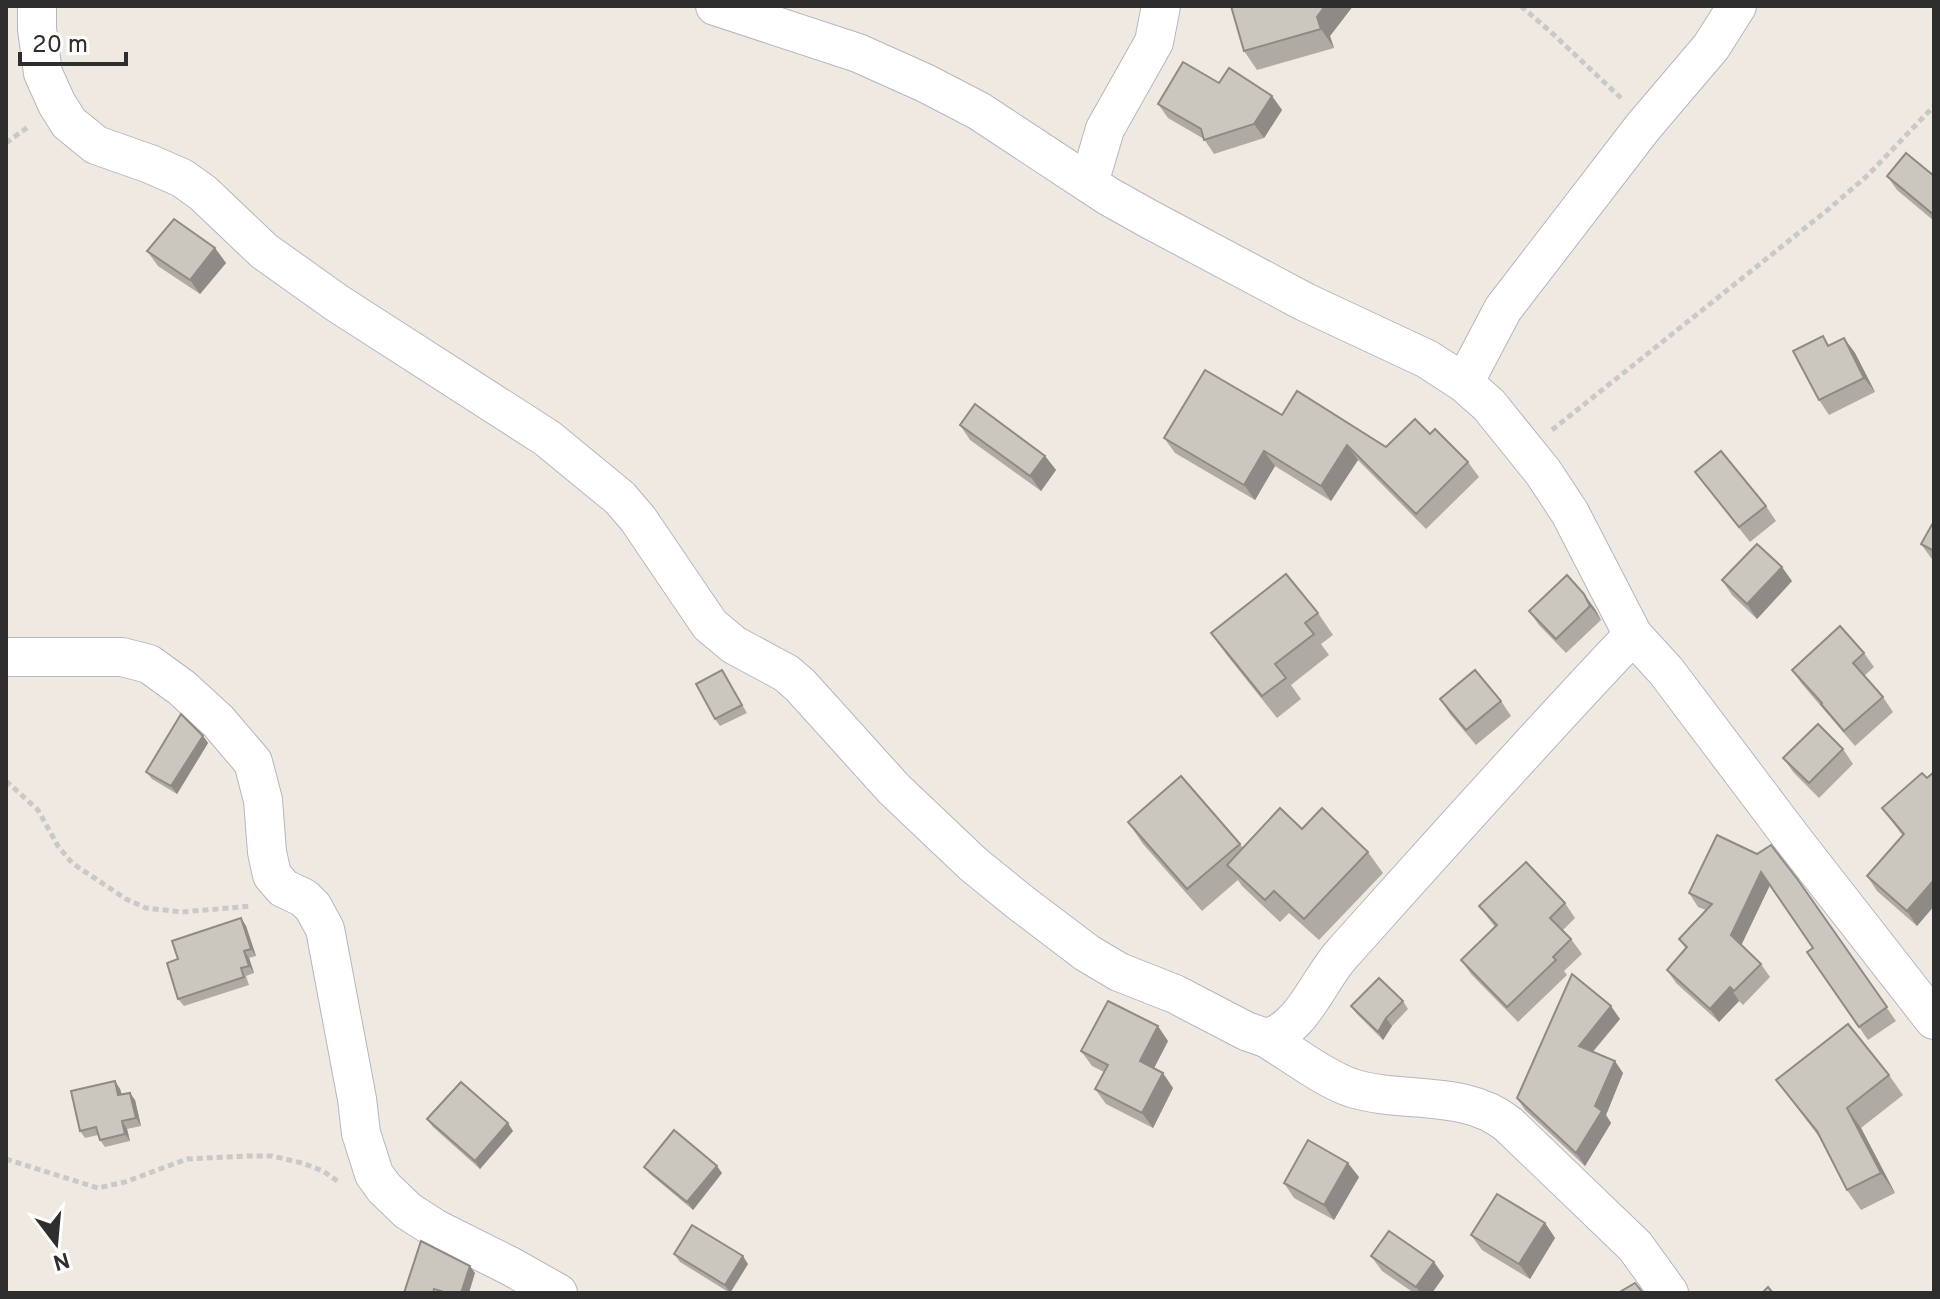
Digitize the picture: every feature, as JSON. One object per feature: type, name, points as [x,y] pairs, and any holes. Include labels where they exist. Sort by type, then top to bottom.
[{"type":"street","points":[[37,6],[43,73],[69,123],[96,145],[182,178],[203,193],[264,251],[547,438],[620,498],[638,519],[710,625],[734,645],[786,673],[800,685],[894,789],[973,864],[1021,903],[1087,953],[1119,972],[1175,994],[1246,1031],[1266,1038],[1351,1088],[1471,1104],[1491,1112],[1508,1124],[1635,1246],[1669,1293]]},
{"type":"street","points":[[715,6],[858,53],[925,83],[979,111],[1149,219],[1305,302],[1427,359],[1464,383],[1489,405],[1543,472],[1570,513],[1633,635],[1666,671],[1934,1020]]},
{"type":"street","points":[[1089,183],[1105,129],[1154,42],[1161,6]]},
{"type":"street","points":[[1464,383],[1503,309],[1643,127],[1711,47],[1737,6]]},
{"type":"street","points":[[1266,1038],[1285,1030],[1303,1010],[1337,959],[1633,635]]},
{"type":"street","points":[[6,657],[122,657],[149,664],[182,688],[218,721],[253,762],[263,800],[270,869],[275,880],[283,888],[304,898],[313,907],[325,929],[361,1133],[374,1174],[408,1211],[558,1293]]},
{"type":"path","points":[[1521,6],[1605,82],[1643,127]]},
{"type":"path","points":[[1526,449],[1839,200],[1868,175],[1934,106]]},
{"type":"path","points":[[6,781],[38,810],[58,846],[72,863],[126,899],[146,908],[182,912],[304,898]]},
{"type":"path","points":[[6,1159],[98,1188],[125,1182],[187,1159],[272,1156],[323,1171],[348,1188]]},
{"type":"building","points":[[1231,6],[1325,6],[1317,17],[1321,29],[1244,51]]},
{"type":"building","points":[[1183,62],[1219,83],[1229,68],[1272,96],[1254,124],[1204,140],[1201,129],[1158,104]]},
{"type":"building","points":[[1906,153],[1934,176],[1934,215],[1887,176]]},
{"type":"building","points":[[174,219],[215,248],[190,280],[147,251]]},
{"type":"building","points":[[1823,336],[1828,346],[1844,338],[1864,378],[1819,400],[1793,351]]},
{"type":"building","points":[[1205,370],[1282,415],[1297,391],[1386,447],[1415,419],[1430,434],[1435,429],[1468,462],[1416,514],[1347,445],[1321,486],[1264,451],[1244,485],[1164,438]]},
{"type":"building","points":[[975,404],[1045,456],[1030,476],[960,425]]},
{"type":"building","points":[[1721,451],[1766,506],[1739,527],[1695,472]]},
{"type":"building","points":[[1934,521],[1934,551],[1921,544]]},
{"type":"building","points":[[1757,544],[1782,567],[1747,604],[1722,580]]},
{"type":"building","points":[[1286,574],[1318,613],[1305,623],[1314,634],[1275,664],[1286,678],[1262,696],[1211,633]]},
{"type":"building","points":[[1567,575],[1590,606],[1556,639],[1529,611]]},
{"type":"building","points":[[1840,626],[1864,653],[1853,663],[1883,697],[1844,731],[1792,670]]},
{"type":"building","points":[[722,670],[742,705],[715,719],[696,684]]},
{"type":"building","points":[[1475,670],[1501,701],[1466,730],[1440,699]]},
{"type":"building","points":[[181,714],[203,736],[171,786],[146,772]]},
{"type":"building","points":[[1818,724],[1843,749],[1809,783],[1783,758]]},
{"type":"building","points":[[1934,772],[1934,880],[1907,911],[1867,876],[1904,834],[1882,808],[1922,773],[1927,778]]},
{"type":"building","points":[[1181,776],[1240,844],[1187,889],[1128,822]]},
{"type":"building","points":[[1280,808],[1302,829],[1322,808],[1368,852],[1304,919],[1274,891],[1265,900],[1227,865]]},
{"type":"building","points":[[1717,835],[1757,854],[1771,845],[1887,1007],[1859,1027],[1807,952],[1813,948],[1761,872],[1731,935],[1761,964],[1734,991],[1730,987],[1710,1009],[1667,970],[1687,947],[1679,939],[1712,904],[1689,893]]},
{"type":"building","points":[[1526,862],[1565,903],[1550,918],[1571,939],[1553,957],[1556,960],[1507,1007],[1461,960],[1497,925],[1479,906]]},
{"type":"building","points":[[241,918],[251,949],[244,951],[249,966],[241,968],[244,977],[178,999],[167,963],[178,959],[172,941]]},
{"type":"building","points":[[1572,974],[1611,1006],[1579,1046],[1615,1061],[1595,1106],[1602,1111],[1576,1153],[1517,1098]]},
{"type":"building","points":[[1379,978],[1403,1001],[1386,1018],[1378,1032],[1351,1006]]},
{"type":"building","points":[[1108,1001],[1158,1026],[1140,1061],[1163,1073],[1142,1113],[1095,1089],[1108,1065],[1081,1051]]},
{"type":"building","points":[[1848,1024],[1889,1075],[1847,1108],[1881,1173],[1847,1190],[1817,1131],[1776,1080]]},
{"type":"building","points":[[115,1081],[118,1095],[130,1093],[136,1118],[122,1121],[125,1134],[100,1140],[96,1127],[80,1131],[71,1091]]},
{"type":"building","points":[[461,1082],[508,1123],[475,1161],[427,1119]]},
{"type":"building","points":[[674,1130],[717,1166],[687,1202],[644,1167]]},
{"type":"building","points":[[1308,1140],[1348,1163],[1324,1205],[1284,1183]]},
{"type":"building","points":[[1497,1194],[1545,1223],[1519,1264],[1471,1235]]},
{"type":"building","points":[[692,1225],[743,1256],[725,1285],[674,1254]]},
{"type":"building","points":[[1389,1231],[1434,1262],[1416,1287],[1371,1256]]},
{"type":"building","points":[[421,1241],[470,1266],[461,1293],[434,1289],[433,1293],[404,1293]]},
{"type":"building","points":[[1635,1283],[1643,1293],[1618,1293]]}]
